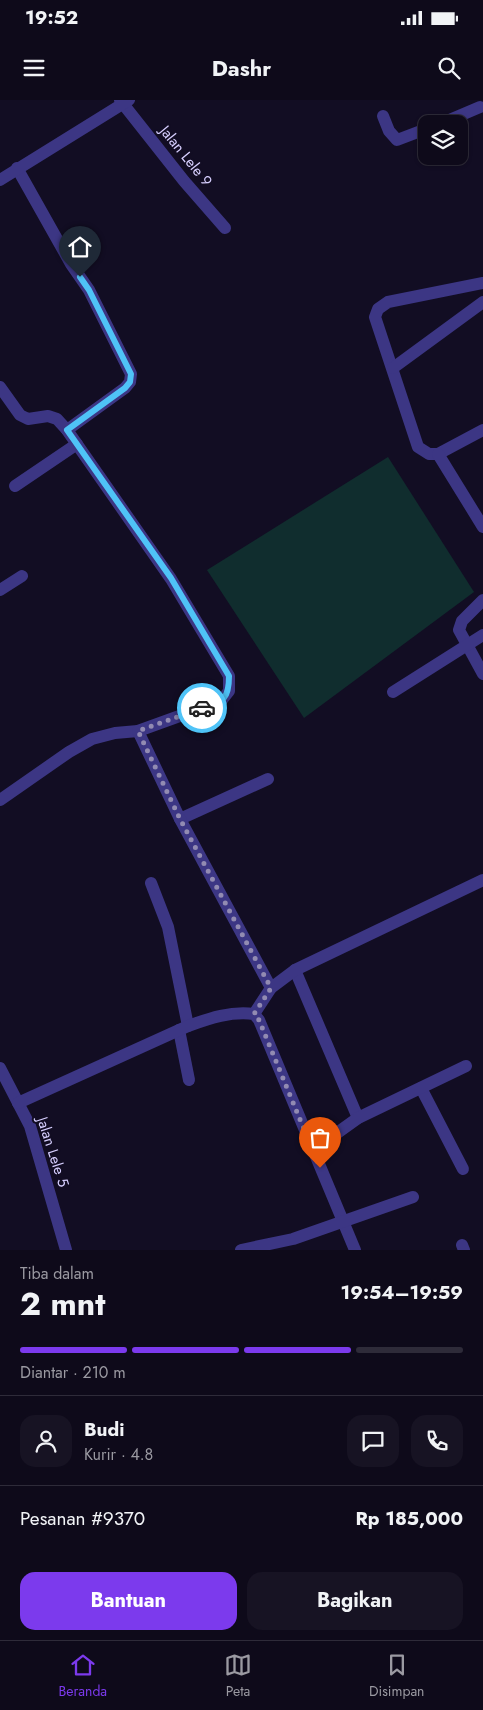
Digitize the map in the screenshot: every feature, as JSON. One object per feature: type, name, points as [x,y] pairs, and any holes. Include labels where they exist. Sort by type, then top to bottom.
[{"type":"street","points":[[0,180],[124,102]]},
{"type":"street","name":"Jalan Lele 9","points":[[124,102],[184,181],[225,228]]},
{"type":"street","points":[[462,115],[480,108]]},
{"type":"street","points":[[383,116],[389,131],[397,140],[418,132]]},
{"type":"street","points":[[17,168],[71,264],[89,290],[131,374],[130,382],[125,388],[67,430]]},
{"type":"street","points":[[483,283],[388,302],[378,309],[375,317],[418,447],[429,454],[438,454],[483,430]]},
{"type":"street","points":[[393,368],[483,302]]},
{"type":"street","points":[[0,387],[20,415],[28,419],[48,416],[57,419],[67,430],[171,578],[229,676],[229,691],[221,701],[138,731],[115,732],[92,739],[68,752],[0,800]]},
{"type":"street","points":[[15,486],[77,444]]},
{"type":"street","points":[[438,454],[483,527]]},
{"type":"street","points":[[0,590],[22,576]]},
{"type":"street","points":[[483,600],[459,626],[461,636],[483,674]]},
{"type":"street","points":[[393,692],[483,634]]},
{"type":"street","points":[[138,731],[180,819],[271,988]]},
{"type":"street","points":[[180,819],[268,779]]},
{"type":"street","points":[[254,1014],[271,988],[295,970],[483,880]]},
{"type":"street","points":[[151,884],[168,927],[184,1028],[189,1080]]},
{"type":"street","points":[[295,970],[358,1118]]},
{"type":"street","points":[[18,1103],[184,1028],[215,1016],[254,1014]]},
{"type":"street","points":[[254,1014],[259,1020],[312,1151],[355,1250]]},
{"type":"street","points":[[312,1151],[358,1118],[466,1066]]},
{"type":"street","name":"Jalan Lele 5","points":[[0,1068],[30,1126],[66,1250]]},
{"type":"street","points":[[421,1088],[463,1169]]},
{"type":"street","points":[[0,1096],[12,1091]]},
{"type":"street","points":[[241,1250],[293,1239],[413,1196]]},
{"type":"green space","points":[[388,457],[474,592],[304,718],[207,570]]},
{"type":"way so far","points":[[202,708],[138,731],[180,819],[271,988],[254,1014],[259,1020],[320,1168]]},
{"type":"route","points":[[80,277],[89,290],[131,374],[130,382],[125,388],[67,430],[171,578],[229,676],[229,691],[221,701],[202,708]]}]
